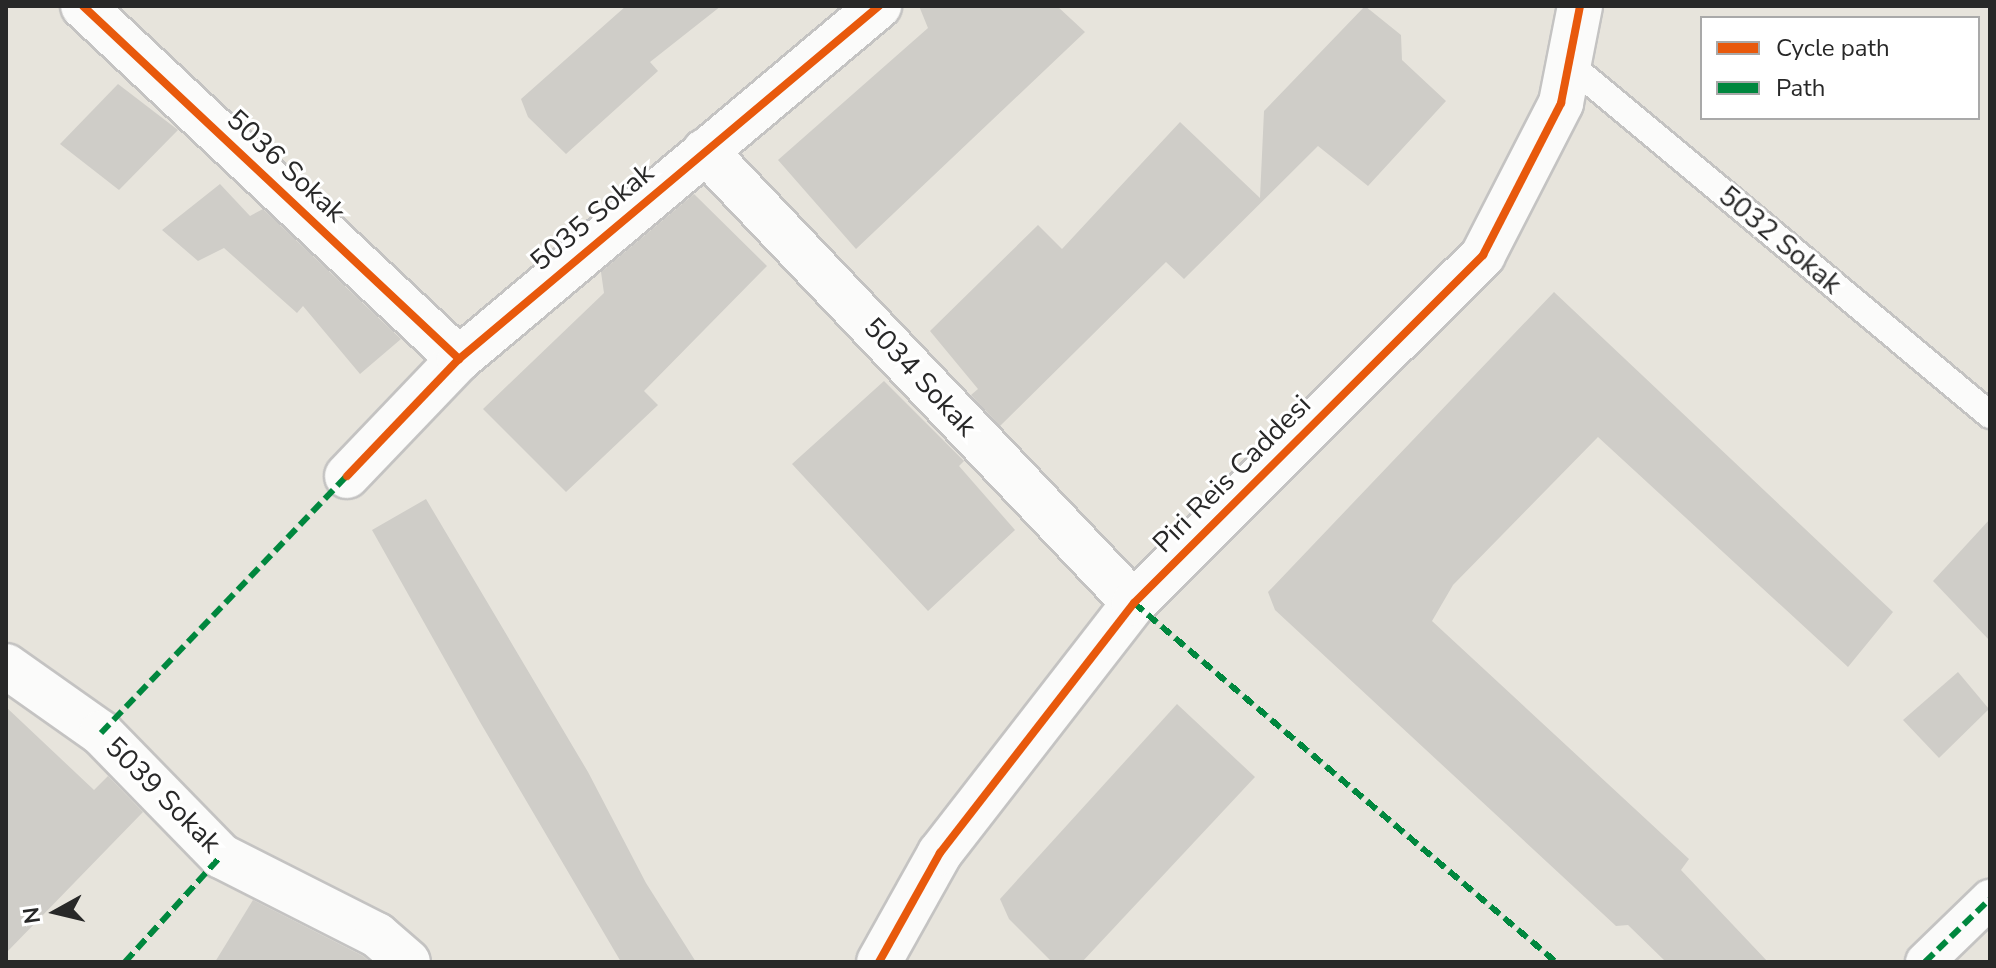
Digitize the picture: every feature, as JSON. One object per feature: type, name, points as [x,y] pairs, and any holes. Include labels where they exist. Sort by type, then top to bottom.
[{"type":"street","name":"5036 Sokak","points":[[83,6],[459,359]]},
{"type":"street","name":"5035 Sokak","points":[[347,476],[459,359],[879,6]]},
{"type":"street","name":"Piri Reis Caddesi","points":[[879,962],[940,853],[1134,603],[1483,255],[1561,103],[1580,6]]},
{"type":"street","name":"5034 Sokak","points":[[705,151],[1134,603]]},
{"type":"street","name":"5039 Sokak","points":[[6,666],[101,733],[221,856],[377,935],[408,962]]},
{"type":"street","points":[[1925,962],[1990,899]]},
{"type":"lane","name":"5032 Sokak","points":[[1569,64],[1990,415]]},
{"type":"building","points":[[626,6],[721,6],[650,62],[658,71],[566,154],[528,117],[521,99]]},
{"type":"building","points":[[919,6],[1057,6],[1085,32],[856,249],[778,160],[928,28]]},
{"type":"building","points":[[1365,6],[1401,35],[1402,60],[1446,101],[1368,186],[1318,146],[1184,279],[1166,262],[1000,426],[971,395],[978,389],[930,331],[1038,225],[1062,249],[1180,122],[1260,198],[1264,111]]},
{"type":"building","points":[[118,84],[178,130],[119,190],[60,144]]},
{"type":"building","points":[[220,184],[250,216],[263,209],[401,339],[360,374],[303,306],[297,313],[224,248],[198,261],[162,230]]},
{"type":"building","points":[[694,194],[767,266],[644,391],[658,405],[566,492],[483,409],[604,293],[601,272]]},
{"type":"building","points":[[1554,292],[1893,612],[1848,667],[1598,437],[1453,585],[1432,621],[1689,859],[1681,870],[1768,962],[1666,962],[1628,925],[1616,926],[1275,610],[1268,592]]},
{"type":"building","points":[[884,381],[964,461],[959,466],[1015,530],[928,611],[792,464]]},
{"type":"building","points":[[426,499],[588,772],[646,883],[696,962],[621,962],[480,722],[372,530]]},
{"type":"building","points":[[1990,519],[1990,641],[1933,581]]},
{"type":"building","points":[[1958,672],[1989,709],[1939,758],[1903,720]]},
{"type":"building","points":[[1177,704],[1255,777],[1082,962],[1052,962],[1009,919],[1000,899]]},
{"type":"building","points":[[6,707],[94,790],[108,776],[143,812],[6,953]]},
{"type":"building","points":[[253,900],[363,956],[370,962],[215,962]]},
{"type":"marked path","points":[[101,733],[347,476]]},
{"type":"marked path","points":[[1134,603],[1556,962]]},
{"type":"marked path","points":[[125,962],[221,856]]},
{"type":"marked path","points":[[1925,962],[1990,899]]},
{"type":"cycle path","points":[[83,6],[459,359]]},
{"type":"cycle path","points":[[347,476],[459,359],[879,6]]},
{"type":"cycle path","points":[[879,962],[940,853],[1134,603],[1483,255],[1561,103],[1580,6]]}]
